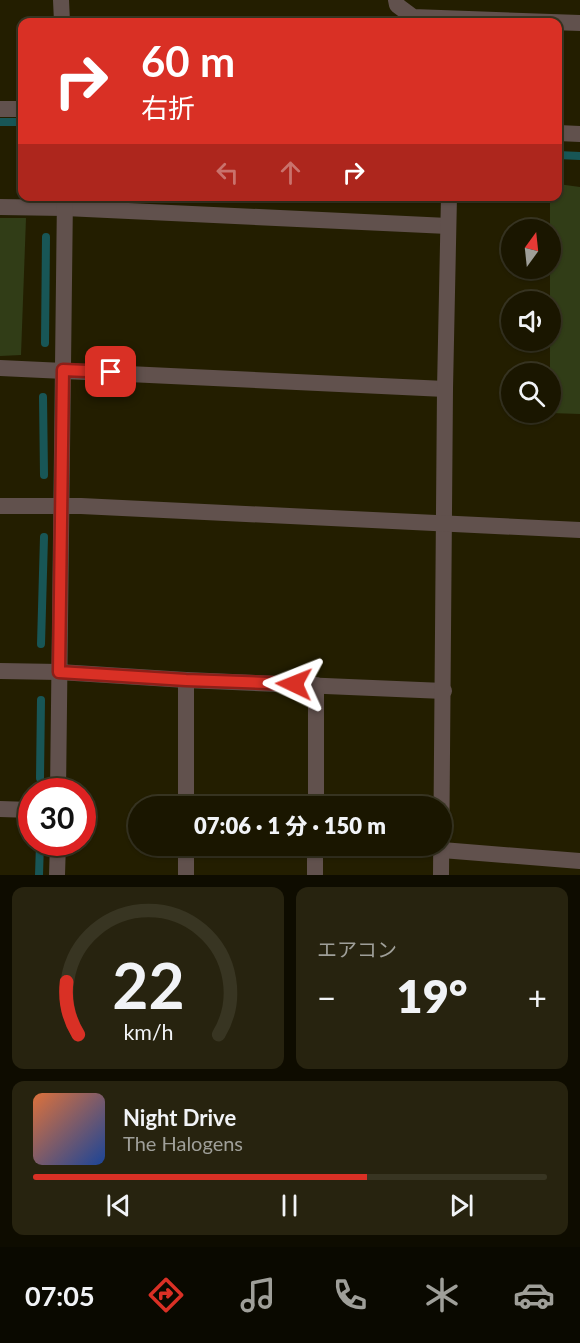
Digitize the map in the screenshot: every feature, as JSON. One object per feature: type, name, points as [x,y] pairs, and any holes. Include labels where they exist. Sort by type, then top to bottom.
[{"type":"street","points":[[61,0],[62,18]]},
{"type":"street","points":[[396,0],[398,5],[413,16],[461,18]]},
{"type":"street","points":[[562,22],[580,23]]},
{"type":"street","points":[[0,109],[18,109]]},
{"type":"street","points":[[562,133],[580,134]]},
{"type":"street","points":[[443,796],[445,388],[449,201]]},
{"type":"street","points":[[0,207],[65,202],[448,226]]},
{"type":"street","points":[[58,778],[65,202]]},
{"type":"street","points":[[0,368],[445,388]]},
{"type":"street","points":[[0,506],[61,506],[580,530]]},
{"type":"street","points":[[0,671],[444,691]]},
{"type":"street","points":[[186,680],[186,796]]},
{"type":"street","points":[[316,685],[316,796]]},
{"type":"street","points":[[0,809],[18,810]]},
{"type":"street","points":[[452,851],[580,861]]},
{"type":"street","points":[[57,875],[58,856]]},
{"type":"street","points":[[186,856],[186,875]]},
{"type":"street","points":[[315,856],[315,875]]},
{"type":"street","points":[[441,875],[442,856]]},
{"type":"green space","points":[[562,185],[580,187],[580,414],[561,413],[561,363],[550,363],[550,351],[561,351],[561,291],[550,291],[550,279],[561,279],[561,219],[550,219],[550,201],[562,201]]},
{"type":"green space","points":[[0,218],[26,218],[21,355],[0,356]]},
{"type":"waterway","points":[[0,122],[18,122]]},
{"type":"waterway","points":[[562,155],[580,156]]},
{"type":"waterway","points":[[45,343],[46,237]]},
{"type":"waterway","points":[[43,397],[44,475]]},
{"type":"waterway","points":[[41,644],[44,537]]},
{"type":"waterway","points":[[40,778],[41,700]]},
{"type":"waterway","points":[[39,875],[40,856]]},
{"type":"route","points":[[111,372],[63,370],[59,672],[294,684]]}]
